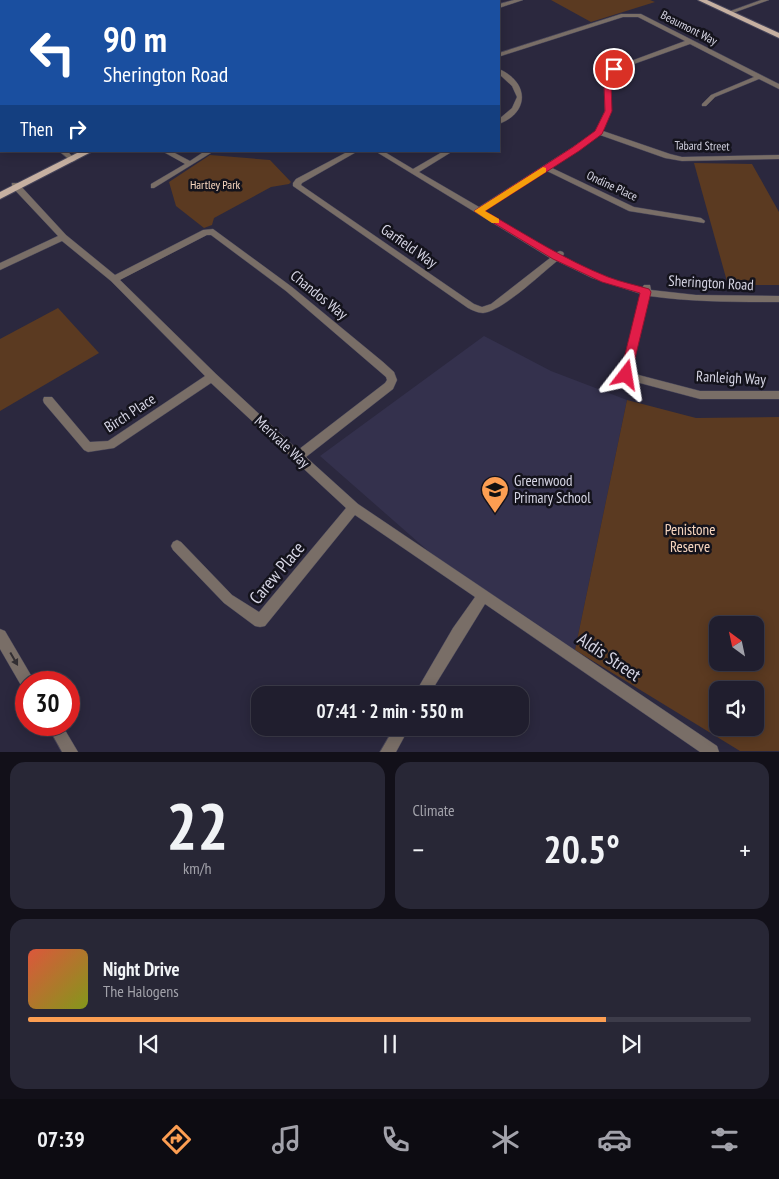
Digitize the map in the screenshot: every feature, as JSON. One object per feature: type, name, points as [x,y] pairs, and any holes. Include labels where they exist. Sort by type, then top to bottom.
[{"type":"main road","points":[[701,0],[730,12]]},
{"type":"main road","points":[[706,0],[779,35]]},
{"type":"main road","points":[[0,196],[68,157],[86,152]]},
{"type":"main road","points":[[0,192],[16,186]]},
{"type":"street","points":[[500,6],[520,0]]},
{"type":"street","points":[[730,12],[766,0]]},
{"type":"street","name":"Beaumont Way","points":[[500,55],[623,15],[639,15],[779,87]]},
{"type":"street","points":[[481,210],[599,132],[608,111],[607,84],[614,69],[689,42]]},
{"type":"street","points":[[500,72],[513,82],[520,94],[520,104],[513,114],[500,121]]},
{"type":"street","points":[[704,105],[712,96],[759,77]]},
{"type":"street","name":"Tabard Street","points":[[599,132],[682,159],[779,157]]},
{"type":"street","points":[[168,152],[189,163]]},
{"type":"street","points":[[154,186],[209,152]]},
{"type":"street","name":"Garfield Way","points":[[353,152],[299,181],[297,183],[298,186],[471,306],[482,310],[494,307],[559,255]]},
{"type":"street","name":"Sherington Road","points":[[380,152],[417,171]]},
{"type":"street","name":"Sherington Road","points":[[388,152],[481,210],[605,280],[695,298],[779,299]]},
{"type":"street","points":[[417,171],[448,152]]},
{"type":"street","name":"Ondine Place","points":[[546,168],[632,209],[701,221]]},
{"type":"street","name":"Merivale Way","points":[[16,186],[63,237],[114,279],[212,377],[354,508],[483,595]]},
{"type":"street","name":"Chandos Way","points":[[114,279],[210,231],[289,289],[390,375],[392,380],[389,386],[297,457]]},
{"type":"street","points":[[0,267],[63,237]]},
{"type":"street","name":"Sherington Road","points":[[646,289],[691,292],[779,293]]},
{"type":"street","name":"Ranleigh Way","points":[[646,289],[626,375],[700,395],[779,396]]},
{"type":"street","name":"Birch Place","points":[[48,400],[88,447],[110,445],[212,377]]},
{"type":"street","name":"Carew Place","points":[[177,546],[228,599],[260,621],[354,508]]},
{"type":"street","points":[[427,686],[483,595]]},
{"type":"street","name":"Aldis Street","points":[[483,595],[712,751]]},
{"type":"street","points":[[0,636],[21,671]]},
{"type":"street","points":[[61,736],[71,752]]},
{"type":"street","points":[[393,750],[399,736]]},
{"type":"shaded area","name":"Greenwood Primary School","points":[[484,336],[551,371],[627,400],[575,650],[451,571],[320,456]]},
{"type":"green space","points":[[551,0],[650,0],[655,2],[591,22]]},
{"type":"green space","name":"Hartley Park","points":[[210,155],[270,160],[291,182],[271,187],[214,218],[212,225],[204,228],[176,206],[169,182]]},
{"type":"green space","points":[[694,163],[752,164],[779,212],[779,285],[728,285]]},
{"type":"green space","points":[[58,308],[99,353],[0,411],[0,339]]},
{"type":"green space","name":"Penistone Reserve","points":[[627,400],[696,418],[779,417],[779,751],[740,751],[715,736],[764,736],[764,681],[709,681],[709,732],[575,650]]},
{"type":"slow traffic","points":[[495,221],[478,211],[543,170]]},
{"type":"place","name":"Greenwood Primary School","points":[[495,514]]},
{"type":"route","points":[[614,69],[610,74],[607,84],[608,111],[599,132],[576,149],[478,211],[556,256],[605,280],[646,292],[626,375]]}]
